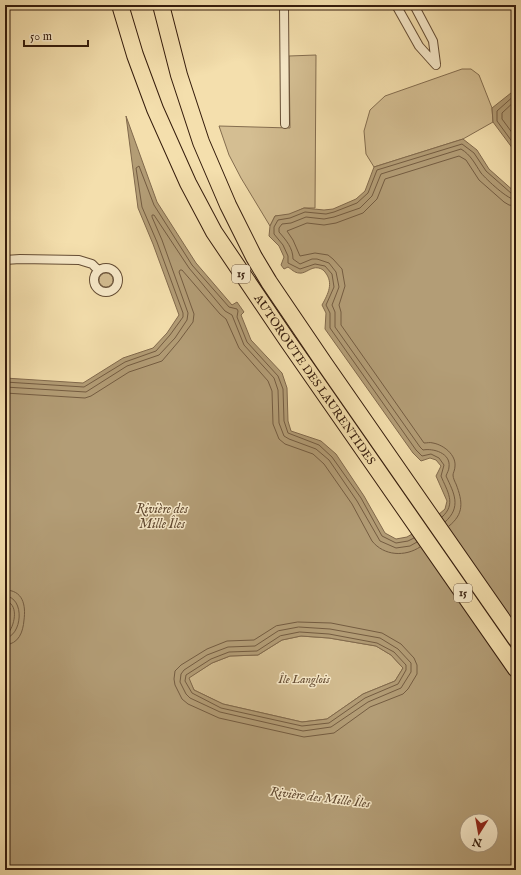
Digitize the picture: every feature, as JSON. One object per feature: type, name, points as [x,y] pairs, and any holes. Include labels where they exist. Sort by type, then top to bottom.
[{"type":"highway","name":"AUTOROUTE DES LAURENTIDES","points":[[120,5],[149,96],[180,167],[214,232],[516,669]]},
{"type":"highway","name":"AUTOROUTE DES LAURENTIDES","points":[[161,5],[174,60],[196,128],[221,189],[251,251],[265,276],[516,639]]},
{"type":"street","points":[[284,5],[285,124]]},
{"type":"street","points":[[396,5],[419,46],[436,65],[433,41],[414,5]]},
{"type":"street","points":[[5,260],[79,260],[92,264],[98,270]]},
{"type":"green space","points":[[316,55],[315,208],[304,208],[289,215],[275,216],[270,226],[229,155],[219,126],[290,128],[289,56]]},
{"type":"green space","points":[[462,69],[471,69],[479,75],[492,108],[493,122],[463,139],[374,167],[366,154],[364,131],[370,110],[385,96]]},
{"type":"green space","points":[[103,273],[109,273],[113,277],[113,283],[109,287],[103,287],[99,283],[99,277]]},
{"type":"green space","points":[[5,603],[10,608],[9,626],[5,632]]},
{"type":"green space","name":"Île Langlois","points":[[301,636],[329,638],[376,646],[391,655],[403,668],[395,681],[363,694],[327,719],[302,722],[223,704],[194,690],[188,678],[212,663],[230,656],[258,655],[282,640]]},
{"type":"water","points":[[516,89],[516,153],[493,122],[492,108]]},
{"type":"water","name":"Rivière des Mille Îles","points":[[126,116],[157,202],[196,263],[232,305],[237,302],[244,312],[241,315],[251,340],[282,373],[287,388],[288,421],[291,431],[321,441],[336,454],[364,496],[385,533],[396,539],[407,537],[424,527],[445,509],[447,501],[436,476],[441,466],[436,460],[430,458],[421,461],[413,453],[325,329],[326,313],[322,305],[328,293],[330,284],[328,276],[322,269],[317,268],[301,273],[288,267],[284,269],[281,265],[284,257],[279,246],[269,236],[270,226],[275,216],[289,214],[304,208],[324,210],[333,209],[356,199],[365,191],[374,167],[463,139],[477,150],[489,169],[516,193],[516,870],[5,870],[5,632],[9,626],[10,608],[5,603],[5,378],[83,383],[123,358],[153,348],[167,333],[179,315],[138,208]],"holes":[[[301,636],[329,638],[376,646],[391,655],[403,668],[395,681],[363,694],[327,719],[302,722],[223,704],[194,690],[189,678],[212,663],[230,656],[258,655],[282,640]]]}]
